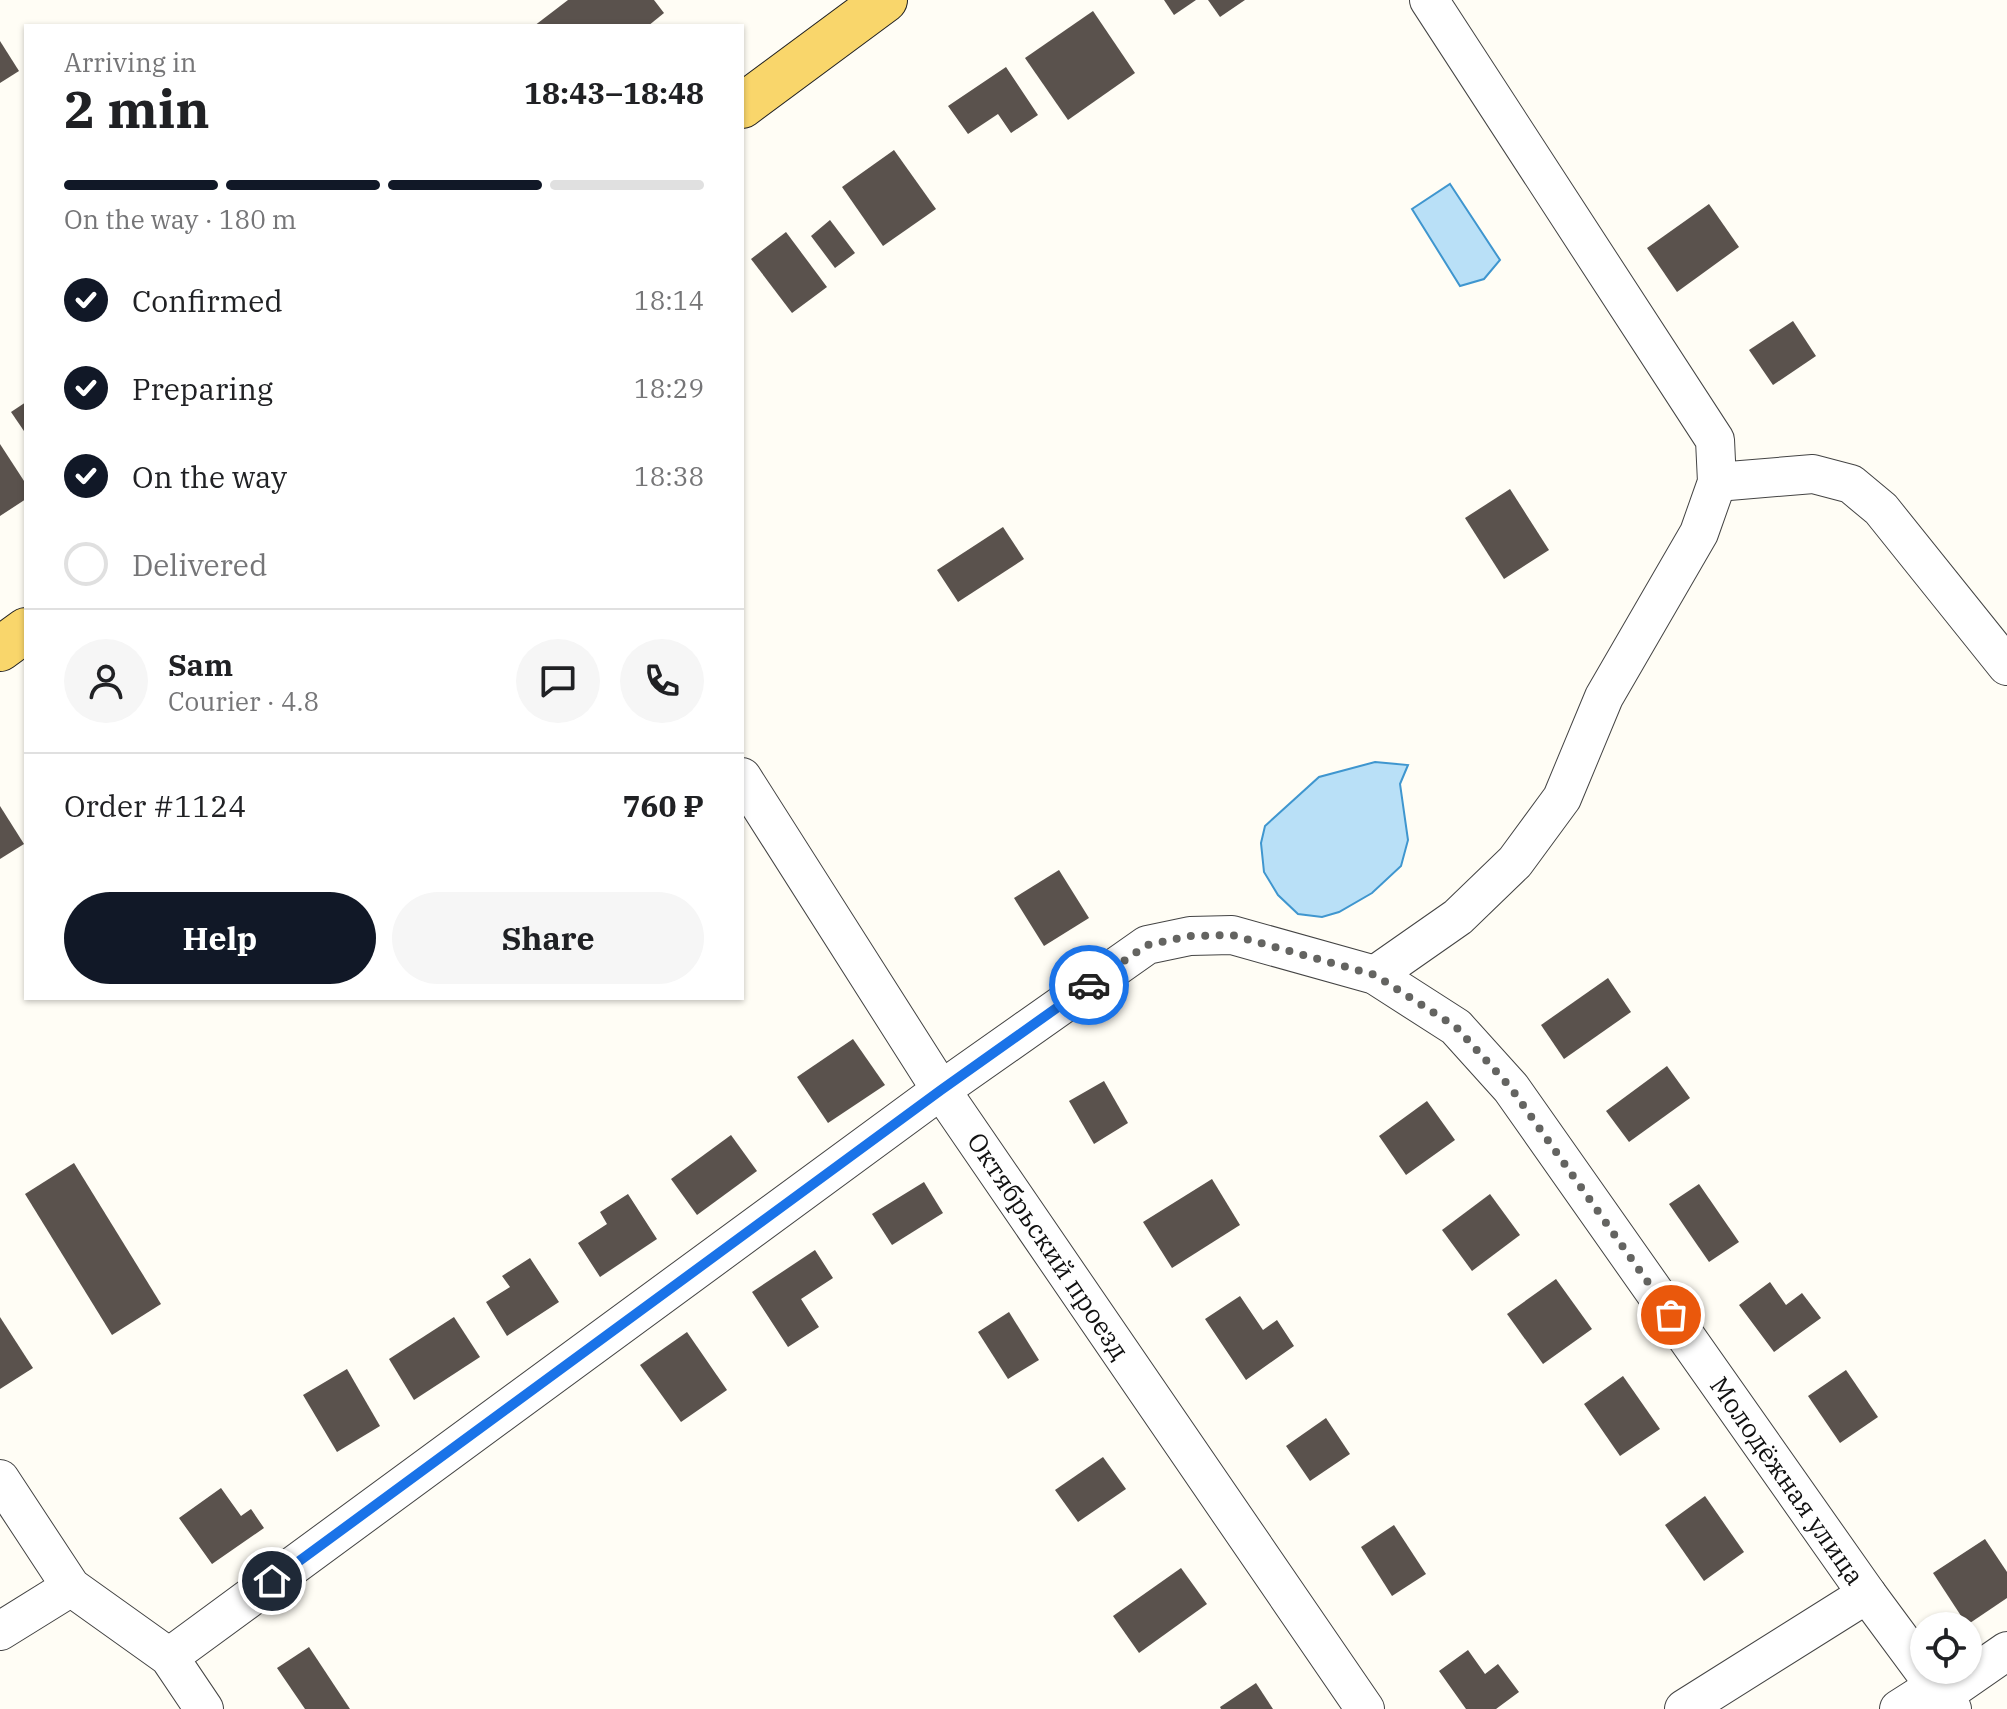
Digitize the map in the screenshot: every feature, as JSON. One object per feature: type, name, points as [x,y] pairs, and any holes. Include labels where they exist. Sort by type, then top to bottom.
[{"type":"main road","points":[[744,105],[885,0]]},
{"type":"main road","points":[[0,649],[24,631]]},
{"type":"street","points":[[1375,975],[1458,917],[1515,862],[1562,798],[1604,697],[1699,533],[1717,482],[1715,440],[1429,0]]},
{"type":"street","points":[[1717,482],[1813,474],[1851,484],[1881,509],[2007,666]]},
{"type":"street","name":"Октябрьский проезд","points":[[744,780],[941,1090],[1365,1709]]},
{"type":"street","name":"Молодёжная улица","points":[[169,1657],[941,1090],[1147,945],[1190,936],[1232,935],[1375,975],[1456,1027],[1511,1088],[1943,1697]]},
{"type":"street","points":[[0,1479],[71,1587],[169,1657],[204,1709]]},
{"type":"street","points":[[0,1631],[71,1587]]},
{"type":"street","points":[[1684,1709],[1867,1594]]},
{"type":"street","points":[[1899,1709],[1943,1697],[2007,1651]]},
{"type":"water","points":[[1450,184],[1500,260],[1484,279],[1460,286],[1412,209]]},
{"type":"water","points":[[1375,762],[1408,765],[1400,784],[1408,840],[1401,866],[1372,893],[1339,912],[1322,917],[1298,914],[1278,895],[1264,872],[1261,843],[1265,826],[1319,777]]},
{"type":"building","points":[[568,0],[654,0],[664,13],[650,24],[537,24]]},
{"type":"building","points":[[1164,0],[1196,0],[1174,15]]},
{"type":"building","points":[[1208,0],[1245,0],[1220,17]]},
{"type":"building","points":[[1093,11],[1135,73],[1068,120],[1025,58]]},
{"type":"building","points":[[0,41],[19,71],[0,83]]},
{"type":"building","points":[[1006,67],[1038,115],[1011,133],[998,114],[968,134],[948,106]]},
{"type":"building","points":[[894,150],[936,209],[883,246],[842,187]]},
{"type":"building","points":[[1709,204],[1739,247],[1677,292],[1647,248]]},
{"type":"building","points":[[830,220],[855,253],[835,268],[811,236]]},
{"type":"building","points":[[786,232],[827,287],[792,313],[751,259]]},
{"type":"building","points":[[1793,321],[1816,356],[1773,385],[1749,350]]},
{"type":"building","points":[[24,403],[24,431],[11,412]]},
{"type":"building","points":[[0,444],[24,481],[24,500],[0,516]]},
{"type":"building","points":[[1510,489],[1549,550],[1504,579],[1465,518]]},
{"type":"building","points":[[1003,527],[1024,559],[958,602],[937,570]]},
{"type":"building","points":[[0,806],[24,844],[0,859]]},
{"type":"building","points":[[1059,870],[1089,918],[1044,946],[1014,898]]},
{"type":"building","points":[[1608,978],[1631,1012],[1564,1059],[1541,1025]]},
{"type":"building","points":[[853,1039],[885,1085],[828,1123],[797,1077]]},
{"type":"building","points":[[1667,1066],[1690,1098],[1629,1142],[1606,1111]]},
{"type":"building","points":[[1104,1081],[1128,1123],[1094,1144],[1069,1101]]},
{"type":"building","points":[[1427,1101],[1455,1140],[1406,1175],[1379,1136]]},
{"type":"building","points":[[731,1135],[757,1171],[697,1215],[671,1179]]},
{"type":"building","points":[[74,1163],[161,1304],[112,1335],[25,1194]]},
{"type":"building","points":[[1212,1179],[1240,1225],[1172,1268],[1143,1222]]},
{"type":"building","points":[[924,1182],[943,1213],[892,1245],[872,1214]]},
{"type":"building","points":[[1699,1184],[1739,1242],[1709,1262],[1669,1204]]},
{"type":"building","points":[[628,1194],[657,1239],[600,1277],[578,1243],[607,1224],[600,1212]]},
{"type":"building","points":[[1490,1194],[1520,1235],[1472,1271],[1442,1230]]},
{"type":"building","points":[[815,1250],[833,1278],[801,1299],[819,1327],[788,1347],[752,1292]]},
{"type":"building","points":[[530,1258],[559,1302],[507,1336],[486,1302],[510,1287],[502,1276]]},
{"type":"building","points":[[1556,1279],[1592,1329],[1543,1364],[1507,1314]]},
{"type":"building","points":[[1770,1282],[1786,1305],[1802,1293],[1821,1318],[1774,1352],[1739,1305]]},
{"type":"building","points":[[1240,1296],[1263,1330],[1277,1320],[1294,1346],[1246,1380],[1205,1319]]},
{"type":"building","points":[[1009,1312],[1039,1360],[1008,1379],[978,1332]]},
{"type":"building","points":[[0,1317],[33,1368],[0,1389]]},
{"type":"building","points":[[454,1317],[480,1357],[414,1400],[389,1359]]},
{"type":"building","points":[[687,1332],[727,1390],[681,1422],[640,1365]]},
{"type":"building","points":[[347,1369],[380,1426],[337,1452],[303,1395]]},
{"type":"building","points":[[1846,1370],[1878,1417],[1840,1443],[1808,1396]]},
{"type":"building","points":[[1623,1376],[1660,1429],[1620,1456],[1584,1404]]},
{"type":"building","points":[[1326,1418],[1350,1454],[1310,1481],[1286,1446]]},
{"type":"building","points":[[1103,1457],[1126,1489],[1078,1522],[1055,1490]]},
{"type":"building","points":[[221,1488],[241,1516],[251,1509],[264,1528],[212,1564],[179,1518]]},
{"type":"building","points":[[1705,1496],[1744,1552],[1704,1581],[1665,1525]]},
{"type":"building","points":[[1394,1525],[1426,1574],[1392,1596],[1361,1547]]},
{"type":"building","points":[[1985,1539],[2007,1572],[2007,1598],[1982,1615],[1982,1612],[1958,1612],[1933,1573]]},
{"type":"building","points":[[1181,1568],[1207,1604],[1139,1653],[1113,1616]]},
{"type":"building","points":[[309,1647],[350,1709],[305,1709],[277,1668]]},
{"type":"building","points":[[1468,1650],[1485,1674],[1498,1664],[1519,1692],[1496,1709],[1466,1709],[1439,1671]]},
{"type":"building","points":[[1256,1683],[1273,1709],[1221,1709],[1220,1707]]},
{"type":"way so far","points":[[1089,985],[1147,945],[1190,936],[1232,935],[1375,975],[1456,1027],[1511,1088],[1671,1315]]},
{"type":"route","points":[[272,1581],[1089,985]]}]
